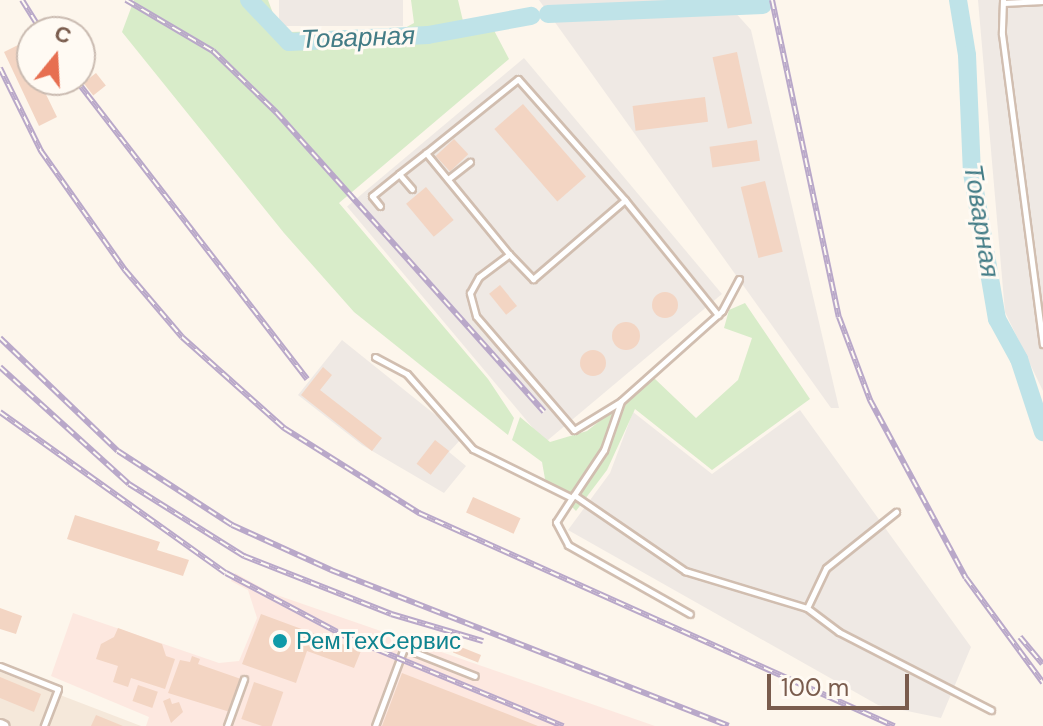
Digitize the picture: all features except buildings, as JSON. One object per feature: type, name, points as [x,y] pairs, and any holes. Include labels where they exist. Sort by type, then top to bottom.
[{"type":"lane","points":[[1043,1],[1003,2],[1002,34],[1043,344]]},
{"type":"lane","points":[[380,206],[372,196],[518,79],[625,200],[718,315]]},
{"type":"lane","points":[[426,153],[533,279],[625,200]]},
{"type":"lane","points":[[448,179],[470,162]]},
{"type":"lane","points":[[399,174],[412,189]]},
{"type":"lane","points":[[509,254],[479,277],[470,293],[476,316],[574,430],[621,401],[718,315],[739,279]]},
{"type":"lane","points":[[375,357],[407,374],[473,449],[573,497],[685,571],[807,608],[839,632],[991,710]]},
{"type":"lane","points":[[621,401],[604,450],[556,522],[568,545],[690,614]]},
{"type":"lane","points":[[807,608],[826,568],[896,512]]},
{"type":"lane","points":[[375,726],[404,648],[475,676]]},
{"type":"lane","points":[[0,666],[58,689],[44,726]]},
{"type":"lane","points":[[227,726],[244,679]]},
{"type":"shaded area","points":[[279,0],[403,0],[403,26],[279,26]]},
{"type":"shaded area","points":[[539,0],[724,0],[751,30],[839,408],[831,408]]},
{"type":"shaded area","points":[[978,0],[1043,0],[1043,391],[1005,312]]},
{"type":"shaded area","points":[[524,58],[722,294],[545,442],[347,206]]},
{"type":"shaded area","points":[[342,340],[463,437],[449,452],[466,466],[444,493],[362,445],[298,395]]},
{"type":"shaded area","points":[[800,410],[971,647],[941,718],[878,705],[568,530],[610,473],[633,412],[712,474]]},
{"type":"shaded area","points":[[235,573],[271,593],[655,726],[146,726],[149,717],[51,676],[73,613],[219,663],[239,661],[257,618],[248,590],[231,581]]},
{"type":"shaded area","points":[[0,672],[141,726],[0,726]]},
{"type":"green space","points":[[134,0],[268,0],[274,16],[289,32],[403,29],[414,23],[411,0],[458,0],[463,21],[487,17],[509,59],[339,203],[488,379],[514,418],[508,435],[354,312],[284,233],[122,32]]},
{"type":"green space","points":[[745,303],[810,399],[712,470],[635,409],[607,470],[576,511],[545,479],[542,462],[512,440],[520,417],[550,442],[587,431],[654,378],[696,418],[738,380],[752,338],[724,328],[729,310]]},
{"type":"waterway","name":"Товарная","points":[[249,0],[289,42],[428,35],[531,16]]},
{"type":"waterway","name":"Товарная","points":[[958,0],[967,55],[972,173],[997,319],[1019,359],[1043,432]]},
{"type":"waterway","name":"Товарная","points":[[548,14],[763,5]]},
{"type":"railway","points":[[22,0],[32,16]]},
{"type":"railway","points":[[126,0],[213,51],[276,112],[544,412]]},
{"type":"railway","points":[[772,0],[839,317],[870,400],[966,578],[1043,683]]},
{"type":"railway","points":[[0,68],[41,151],[125,270],[182,337],[284,428],[419,513],[894,726]]},
{"type":"railway","points":[[88,96],[307,379]]},
{"type":"railway","points":[[0,338],[118,451],[232,525],[331,570],[729,726]]},
{"type":"railway","points":[[0,367],[129,484],[244,556],[391,614],[483,641]]},
{"type":"railway","points":[[0,412],[226,573],[347,637],[563,726]]},
{"type":"railway","points":[[1020,637],[1043,664]]},
{"type":"place","name":"РемТехСервис","points":[[280,641]]}]
